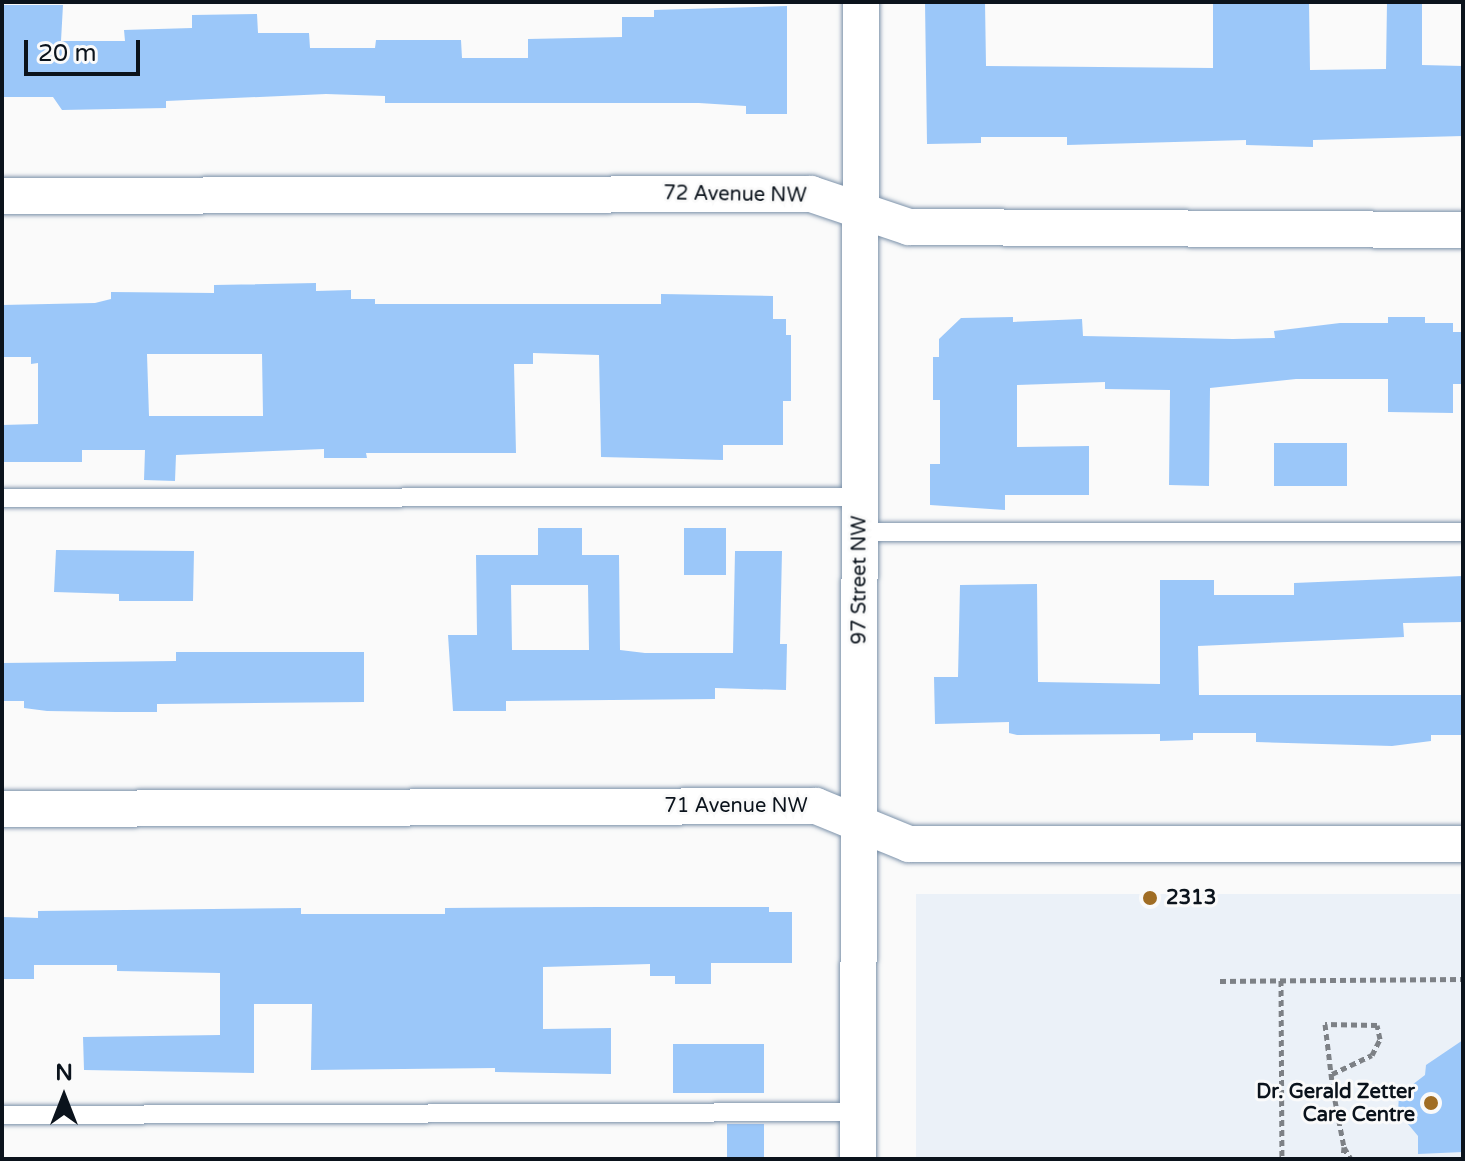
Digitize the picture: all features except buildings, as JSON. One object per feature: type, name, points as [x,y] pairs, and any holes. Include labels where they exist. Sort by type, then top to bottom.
[{"type":"street","name":"97 Street NW","points":[[858,1159],[861,2]]},
{"type":"street","name":"72 Avenue NW","points":[[2,196],[811,194],[909,227],[1463,230]]},
{"type":"street","name":"71 Avenue NW","points":[[2,809],[816,806],[909,844],[1463,844]]},
{"type":"lane","points":[[2,498],[860,497]]},
{"type":"lane","points":[[859,532],[1463,532]]},
{"type":"lane","points":[[2,1115],[857,1112]]},
{"type":"path","points":[[1220,981],[1463,979]]},
{"type":"path","points":[[1281,980],[1282,1159]]},
{"type":"path","points":[[1332,1074],[1372,1055],[1380,1039],[1377,1025],[1325,1024],[1332,1074],[1344,1147],[1343,1159]]},
{"type":"path","points":[[1344,1147],[1351,1159]]},
{"type":"shaded area","points":[[916,894],[1463,894],[1463,1159],[916,1159]]},
{"type":"place","name":"2313","points":[[1150,898]]},
{"type":"place","name":"Dr. Gerald Zetter Care Centre","points":[[1431,1103]]}]
